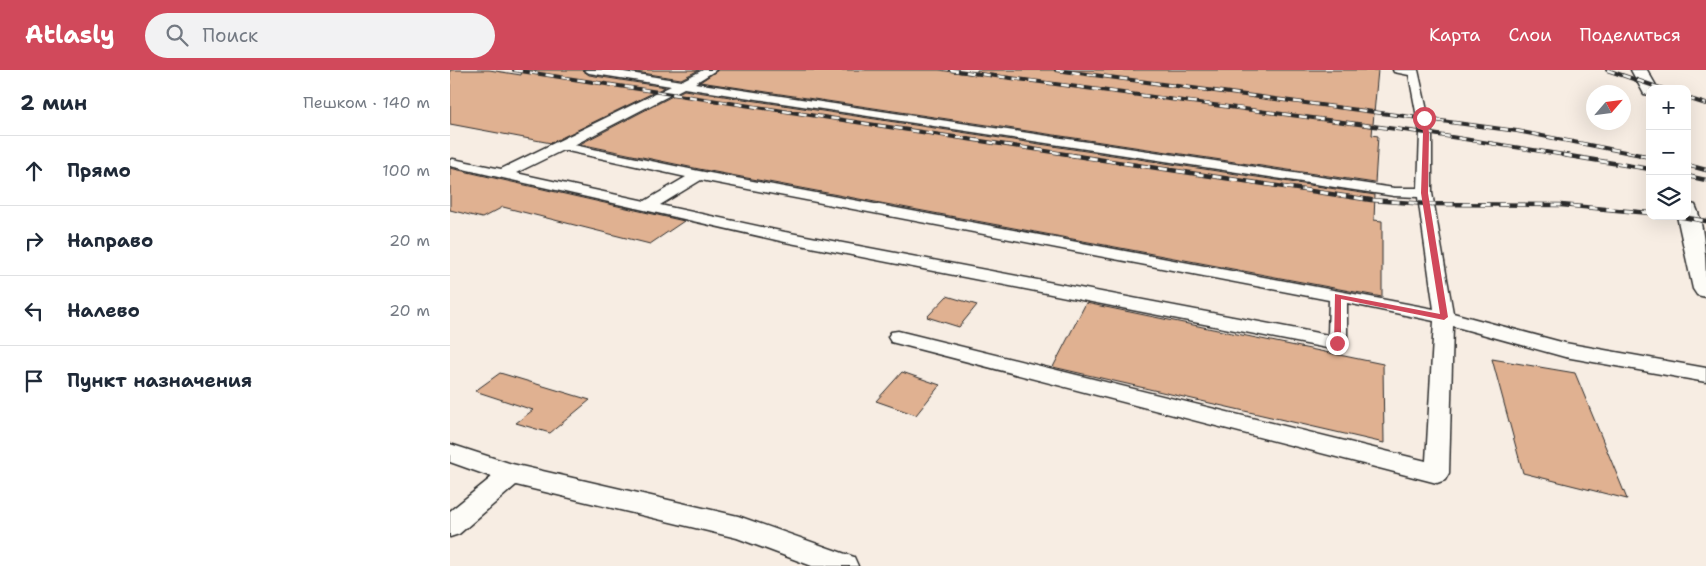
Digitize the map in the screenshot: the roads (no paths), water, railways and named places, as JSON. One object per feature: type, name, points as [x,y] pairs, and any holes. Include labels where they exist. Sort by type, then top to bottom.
[{"type":"main road","points":[[1639,70],[1647,85]]},
{"type":"main road","points":[[1689,220],[1706,289]]},
{"type":"lane","points":[[589,70],[1394,192],[1425,193]]},
{"type":"lane","points":[[505,173],[711,70]]},
{"type":"lane","points":[[898,337],[1437,473],[1444,317],[1425,193],[1426,133],[1414,72],[1398,70]]},
{"type":"lane","points":[[561,146],[699,175],[1444,317],[1565,350],[1706,375]]},
{"type":"lane","points":[[453,163],[649,205],[785,237],[1337,343],[1338,296]]},
{"type":"lane","points":[[649,205],[699,175]]},
{"type":"lane","points":[[450,453],[512,474],[738,527],[845,566]]},
{"type":"lane","points":[[450,526],[512,474]]},
{"type":"railway","points":[[514,70],[1079,156]]},
{"type":"railway","points":[[950,70],[1426,133],[1571,156]]},
{"type":"railway","points":[[1056,70],[1517,131],[1646,156]]},
{"type":"railway","points":[[1607,70],[1651,85]]},
{"type":"railway","points":[[1691,99],[1706,104]]},
{"type":"railway","points":[[1070,155],[1371,200],[1427,204],[1561,205],[1646,213]]},
{"type":"railway","points":[[1563,155],[1646,168]]},
{"type":"railway","points":[[1640,155],[1646,156]]},
{"type":"railway","points":[[1691,166],[1706,170]]},
{"type":"railway","points":[[1691,177],[1706,180]]},
{"type":"railway","points":[[1691,218],[1706,221]]}]
